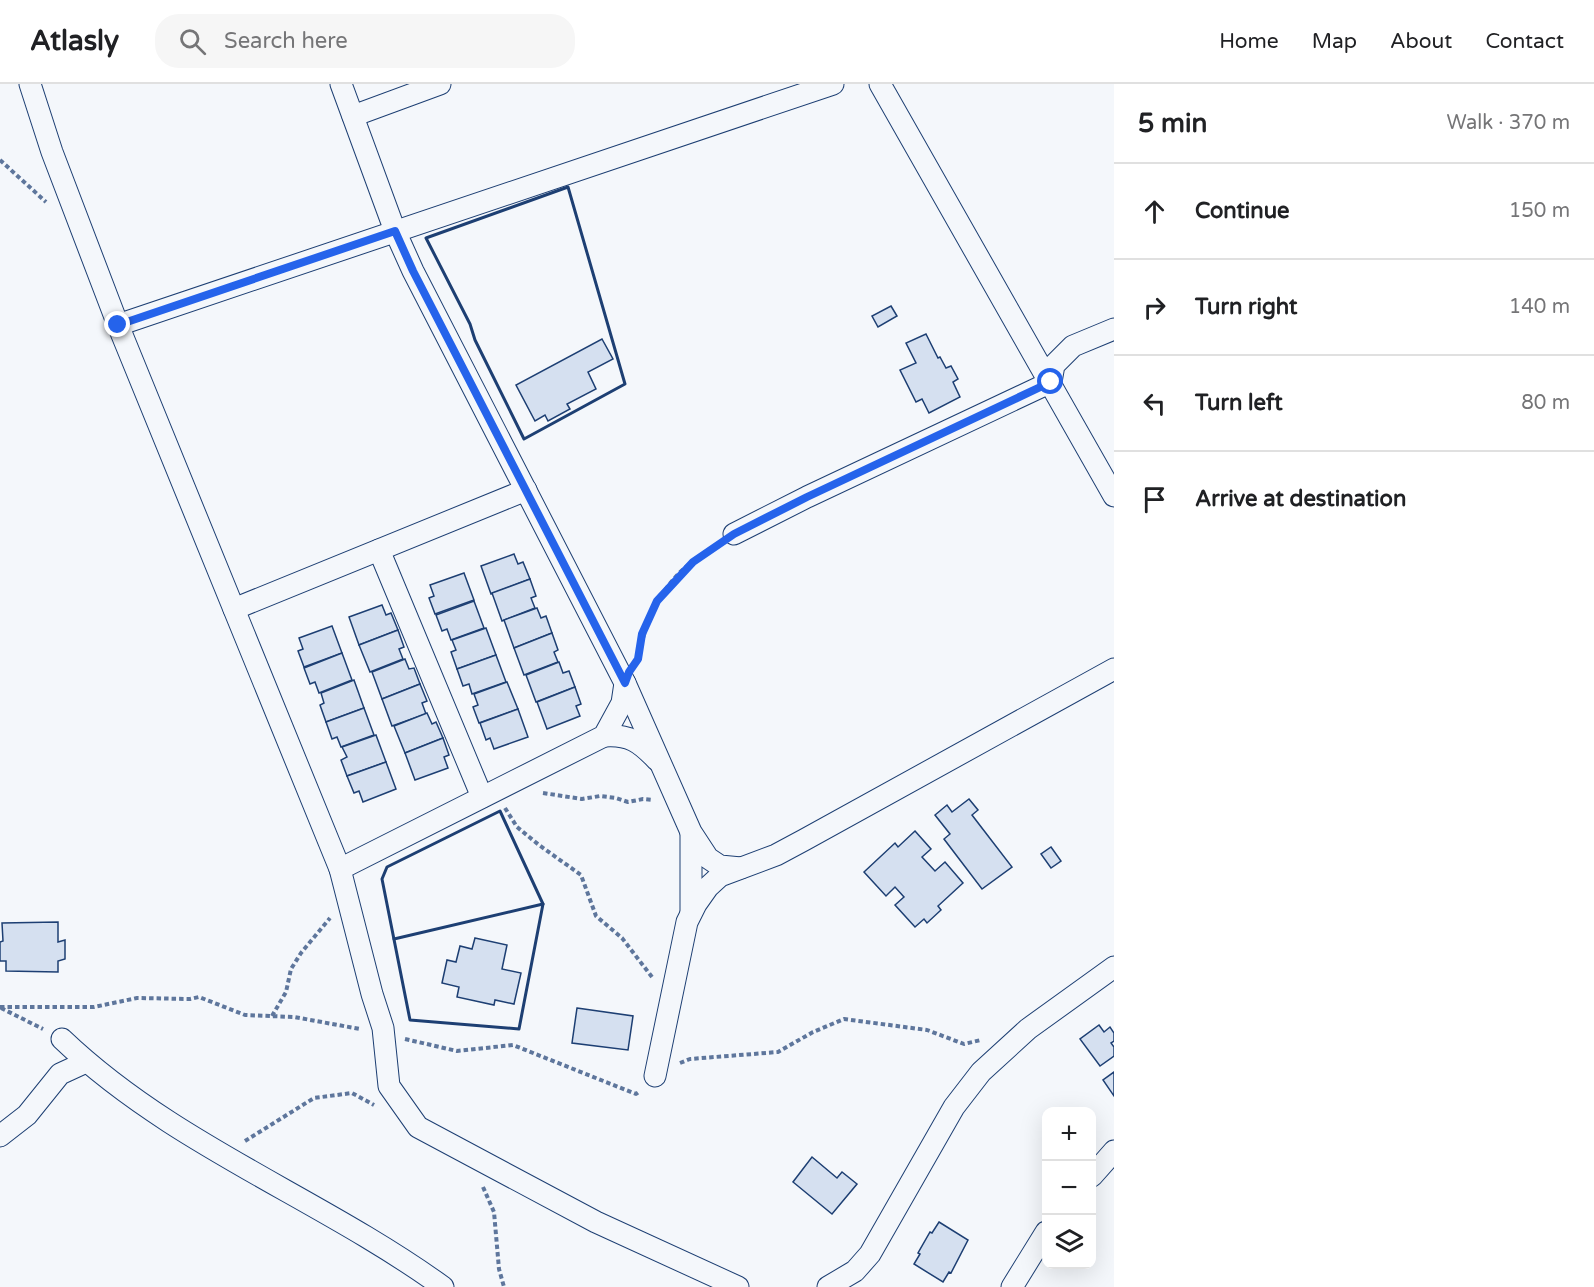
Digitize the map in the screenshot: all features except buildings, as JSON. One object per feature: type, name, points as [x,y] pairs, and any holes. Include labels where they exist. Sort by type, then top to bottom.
[{"type":"street","points":[[30,84],[52,152],[118,325],[340,869],[384,1034],[389,1086],[418,1127],[596,1222],[738,1287]]},
{"type":"street","points":[[341,84],[395,231],[413,271],[625,683],[691,832],[708,858],[720,866],[741,868]]},
{"type":"street","points":[[353,116],[440,84]]},
{"type":"street","points":[[118,325],[833,84]]},
{"type":"street","points":[[880,84],[1114,496]]},
{"type":"street","points":[[1051,382],[1054,365],[1073,346],[1114,329]]},
{"type":"street","points":[[734,534],[807,497],[1051,382]]},
{"type":"street","points":[[234,609],[526,490]]},
{"type":"street","points":[[379,550],[482,797]]},
{"type":"street","points":[[655,1076],[687,922],[708,887],[720,876],[776,855],[1114,669]]},
{"type":"street","points":[[604,736],[622,703],[625,683]]},
{"type":"street","points":[[340,869],[604,736],[620,735],[642,744],[664,768]]},
{"type":"street","points":[[691,832],[693,862],[691,915]]},
{"type":"street","points":[[828,1287],[855,1271],[870,1254],[954,1107],[981,1072],[1028,1029],[1114,967]]},
{"type":"street","points":[[62,1039],[86,1062],[166,1120],[222,1155],[381,1244],[443,1287]]},
{"type":"street","points":[[0,1136],[27,1115],[60,1074],[86,1062]]},
{"type":"street","points":[[1096,1171],[1114,1151]]},
{"type":"street","points":[[1012,1287],[1042,1240]]},
{"type":"path","points":[[625,683],[638,659],[642,634],[657,601],[683,570],[734,534]]},
{"type":"path","points":[[518,779],[544,794],[582,799],[600,796],[628,802],[643,799],[658,800],[680,807]]},
{"type":"path","points":[[482,797],[502,804],[517,827],[581,875],[596,916],[622,938],[662,989],[670,1006]]},
{"type":"path","points":[[272,1016],[286,993],[291,969],[346,896]]},
{"type":"path","points":[[0,1007],[94,1006],[137,998],[190,999],[199,997],[245,1015],[294,1017],[457,1051],[513,1045],[636,1094],[655,1076],[690,1059],[778,1052],[813,1032],[844,1019],[927,1030],[964,1044],[986,1039]]},
{"type":"path","points":[[0,1007],[62,1039]]},
{"type":"path","points":[[222,1155],[314,1098],[352,1093],[380,1108]]},
{"type":"path","points":[[469,1156],[494,1212],[499,1269],[504,1287]]},
{"type":"wall","points":[[568,187],[625,384],[524,439],[475,340],[470,324],[426,238],[568,187]]},
{"type":"wall","points":[[500,811],[543,904],[519,1029],[410,1020],[382,879],[387,867],[500,811]]},
{"type":"wall","points":[[394,939],[543,904]]},
{"type":"route","points":[[118,325],[395,231],[413,271],[625,683],[638,659],[642,634],[657,601],[683,570],[693,562],[734,534],[807,497],[1051,382]]}]
